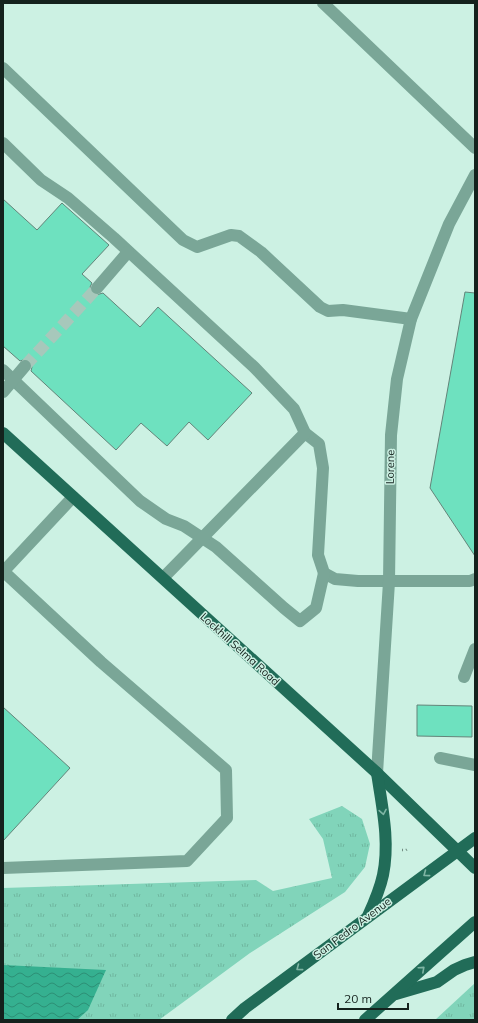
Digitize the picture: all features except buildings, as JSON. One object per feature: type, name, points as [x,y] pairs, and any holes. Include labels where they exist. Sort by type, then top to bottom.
[{"type":"main road","name":"Lockhill Selma Road","points":[[3,433],[377,773],[475,868]]},
{"type":"main road","points":[[368,916],[383,876],[386,849],[386,827],[377,773]]},
{"type":"main road","name":"San Pedro Avenue","points":[[232,1020],[245,1008],[475,838]]},
{"type":"main road","points":[[365,1020],[475,922]]},
{"type":"main road","points":[[393,995],[437,982],[454,970],[475,962]]},
{"type":"street","points":[[324,3],[475,148]]},
{"type":"street","points":[[3,68],[183,240],[197,248],[231,235],[239,236],[261,252],[320,307],[328,311],[343,310],[410,319]]},
{"type":"street","points":[[3,143],[41,180],[68,198],[254,367],[294,409],[305,433],[319,444],[323,468],[318,555],[324,573],[316,608],[300,621],[216,547],[184,526],[166,519],[140,500],[3,370]]},
{"type":"street","name":"Lorene","points":[[377,773],[389,582],[391,435],[397,379],[410,319],[448,224],[475,175]]},
{"type":"street","points":[[97,288],[128,252]]},
{"type":"street","points":[[3,392],[25,366]]},
{"type":"street","points":[[163,578],[305,433]]},
{"type":"street","points":[[3,868],[187,861],[227,818],[226,770],[102,662],[3,572],[73,497]]},
{"type":"street","points":[[324,573],[335,579],[358,582],[470,581],[475,579]]},
{"type":"street","points":[[464,677],[475,649]]},
{"type":"street","points":[[440,758],[475,765]]},
{"type":"green space","points":[[342,806],[362,819],[370,844],[365,867],[345,892],[250,953],[159,1020],[3,1020],[3,888],[256,880],[273,891],[332,878],[323,839],[309,819]]},
{"type":"green space","points":[[475,983],[475,1020],[435,1020]]},
{"type":"water","points":[[3,965],[106,970],[88,1010],[77,1020],[3,1020]]},
{"type":"tunnel","points":[[25,366],[97,288]]}]
